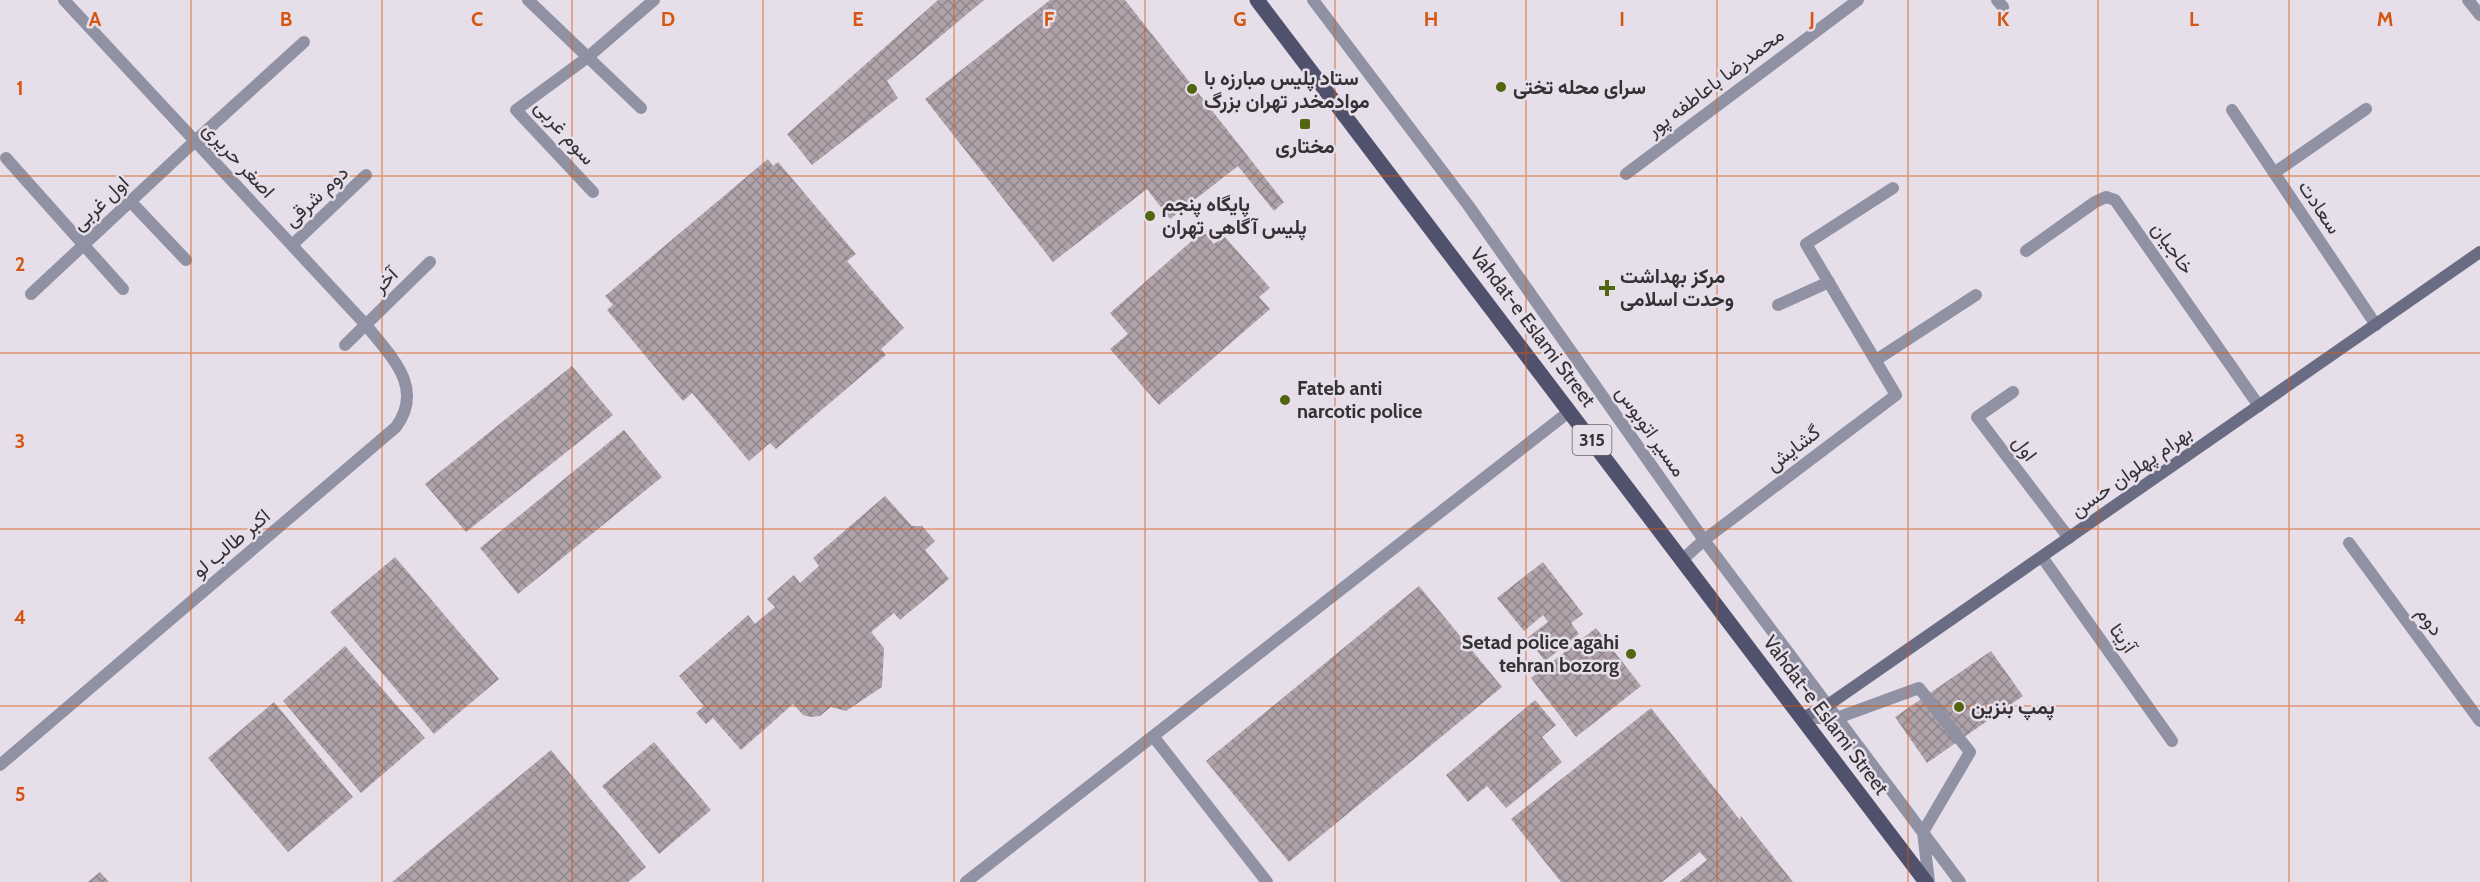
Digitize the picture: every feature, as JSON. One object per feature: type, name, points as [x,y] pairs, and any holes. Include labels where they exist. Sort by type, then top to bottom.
[{"type":"main road","name":"Vahdat-e Eslami Street","points":[[1257,0],[1927,882]]},
{"type":"street","name":"اصغر حریری","points":[[64,0],[366,325]]},
{"type":"street","points":[[528,0],[641,108]]},
{"type":"street","points":[[588,57],[654,0]]},
{"type":"street","name":"مسیر اتوبوس","points":[[1313,0],[1468,205],[1704,540],[1960,882]]},
{"type":"street","name":"محمدرضا باعاطفه پور","points":[[1626,174],[1857,0]]},
{"type":"street","points":[[2468,0],[2480,15]]},
{"type":"street","name":"اول غربی","points":[[31,294],[304,42]]},
{"type":"street","name":"سوم غربی","points":[[588,57],[516,110],[593,192]]},
{"type":"street","points":[[2274,173],[2366,109]]},
{"type":"street","name":"سعادت","points":[[2232,110],[2376,325]]},
{"type":"street","points":[[6,158],[123,289]]},
{"type":"street","name":"دوم شرقی","points":[[292,245],[366,175]]},
{"type":"street","name":"گشایش","points":[[1682,560],[1704,540],[1896,395],[1806,244],[1893,188]]},
{"type":"street","name":"خاجیان","points":[[2026,250],[2095,202],[2106,197],[2115,200],[2259,406]]},
{"type":"street","points":[[130,201],[186,260]]},
{"type":"street","name":"بهرام پهلوان حسن","points":[[1802,718],[1828,705],[2480,252]]},
{"type":"street","name":"آخر","points":[[366,325],[430,262]]},
{"type":"street","points":[[1778,305],[1829,282]]},
{"type":"street","points":[[1876,360],[1976,295]]},
{"type":"street","points":[[345,345],[366,325]]},
{"type":"street","name":"اکبر طالب لو","points":[[0,765],[396,427],[404,416],[410,396],[406,382],[366,325]]},
{"type":"street","name":"اول","points":[[2013,392],[1977,417],[2069,538]]},
{"type":"street","points":[[966,882],[1570,411]]},
{"type":"street","name":"دوم","points":[[2349,543],[2480,721]]},
{"type":"street","name":"آزیتا","points":[[2042,557],[2172,741]]},
{"type":"street","points":[[1802,718],[1837,718],[1919,688],[1960,738],[1970,752],[1923,832],[1927,882]]},
{"type":"street","points":[[1154,736],[1267,882]]},
{"type":"building","points":[[938,0],[984,0],[887,81],[898,98],[812,165],[787,134]]},
{"type":"building","points":[[1050,0],[1125,0],[1284,202],[1274,211],[1238,166],[1170,219],[1147,189],[1053,262],[925,99]]},
{"type":"building","points":[[768,159],[773,166],[778,162],[856,254],[847,261],[904,328],[881,349],[886,355],[776,449],[770,443],[749,461],[692,393],[683,401],[607,310],[613,305],[605,296]]},
{"type":"building","points":[[1203,231],[1214,244],[1224,236],[1270,288],[1259,297],[1270,309],[1159,405],[1110,349],[1128,334],[1110,313]]},
{"type":"building","points":[[572,366],[613,415],[466,532],[425,484]]},
{"type":"building","points":[[624,430],[662,477],[518,594],[480,548]]},
{"type":"building","points":[[885,496],[912,526],[922,526],[935,541],[925,550],[949,579],[900,620],[894,613],[871,632],[884,648],[882,687],[846,711],[831,707],[820,716],[803,715],[793,704],[741,750],[713,718],[706,724],[696,713],[704,706],[679,676],[748,615],[755,624],[775,607],[767,599],[794,575],[800,583],[819,566],[813,558]]},
{"type":"building","points":[[395,557],[499,679],[434,734],[330,612]]},
{"type":"building","points":[[1543,562],[1583,614],[1571,623],[1579,634],[1545,661],[1527,638],[1548,622],[1543,615],[1524,631],[1497,598]]},
{"type":"building","points":[[1419,586],[1502,687],[1289,862],[1206,761]]},
{"type":"building","points":[[1596,628],[1641,686],[1576,737],[1531,678]]},
{"type":"building","points":[[345,646],[425,738],[361,793],[283,701]]},
{"type":"building","name":"پمپ بنزین","points":[[1991,651],[2023,696],[1927,763],[1895,717]]},
{"type":"building","points":[[1535,700],[1556,725],[1542,737],[1562,762],[1506,808],[1487,786],[1468,802],[1446,775]]},
{"type":"building","points":[[274,702],[353,797],[288,852],[208,758]]},
{"type":"building","points":[[1651,708],[1740,820],[1741,816],[1793,882],[1679,882],[1707,860],[1700,852],[1662,882],[1561,882],[1511,819]]},
{"type":"building","points":[[654,742],[711,810],[659,854],[602,786]]},
{"type":"building","points":[[551,750],[646,867],[628,882],[392,882]]},
{"type":"building","points":[[100,872],[109,882],[88,882]]},
{"type":"place","name":"سرای محله تختی","points":[[1501,87]]},
{"type":"place","name":"ستاد پلیس مبارزه با موادمخدر تهران بزرگ","points":[[1192,89]]},
{"type":"place","name":"مختاری","points":[[1305,124]]},
{"type":"place","name":"پایگاه پنجم پلیس آگاهی تهران","points":[[1150,216]]},
{"type":"place","name":"مرکز بهداشت وحدت اسلامی","points":[[1607,288]]},
{"type":"place","name":"Fateb anti narcotic police","points":[[1285,400]]},
{"type":"place","name":"Setad police agahi tehran bozorg","points":[[1631,654]]},
{"type":"place","name":"پمپ بنزین","points":[[1959,707]]}]
